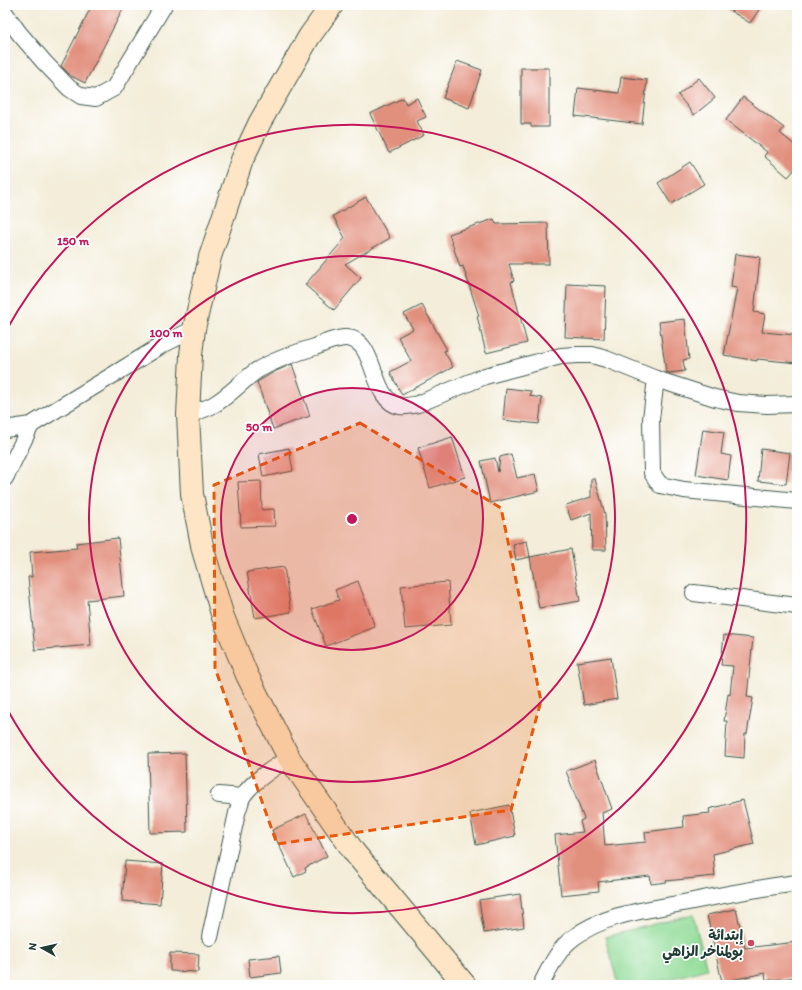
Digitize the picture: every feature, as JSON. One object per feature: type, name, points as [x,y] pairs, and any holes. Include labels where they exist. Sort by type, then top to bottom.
[{"type":"street","points":[[5,13],[44,62],[69,88],[81,96],[96,98],[114,88],[164,5]]},
{"type":"street","points":[[332,5],[309,37],[260,122],[242,160],[210,257],[194,329],[188,415],[192,494],[203,550],[221,610],[246,675],[289,758],[354,852],[465,985]]},
{"type":"street","points":[[5,429],[32,425],[162,346],[194,329]]},
{"type":"street","points":[[188,415],[214,405],[257,371],[287,356],[344,338],[352,339],[360,343],[364,348],[374,375],[387,398],[399,406],[418,404],[498,372],[561,356],[577,355],[592,355],[606,359],[656,379],[715,398],[738,403],[767,405],[797,404]]},
{"type":"street","points":[[656,379],[650,419],[652,473],[660,485],[684,490],[797,501]]},
{"type":"street","points":[[5,478],[32,425]]},
{"type":"street","points":[[694,593],[797,606]]},
{"type":"street","points":[[210,937],[237,813],[242,797],[258,779],[289,758]]},
{"type":"street","points":[[219,795],[242,797]]},
{"type":"street","points":[[541,985],[562,949],[573,938],[595,925],[626,914],[797,883]]},
{"type":"highlighted area","points":[[360,423],[501,508],[541,701],[511,810],[277,844],[215,668],[214,485]]},
{"type":"green space","points":[[693,914],[707,969],[647,985],[618,985],[605,937]]},
{"type":"building","points":[[92,5],[125,5],[85,83],[71,76],[61,66]]},
{"type":"building","points":[[721,5],[762,5],[750,23]]},
{"type":"building","points":[[457,61],[482,70],[469,108],[443,98]]},
{"type":"building","points":[[521,68],[549,68],[549,127],[531,127],[531,124],[521,124]]},
{"type":"building","points":[[621,77],[647,80],[642,124],[575,116],[578,88],[619,93]]},
{"type":"building","points":[[699,78],[715,98],[694,115],[678,95]]},
{"type":"building","points":[[743,97],[784,128],[780,133],[797,147],[797,167],[788,177],[764,156],[767,152],[726,120]]},
{"type":"building","points":[[403,98],[406,104],[417,98],[426,117],[417,121],[424,135],[389,153],[370,114]]},
{"type":"building","points":[[690,162],[704,184],[671,204],[658,183]]},
{"type":"building","points":[[366,197],[390,238],[345,264],[361,278],[334,310],[305,285],[345,238],[333,216]]},
{"type":"building","points":[[494,219],[496,224],[548,223],[549,264],[509,264],[514,281],[511,282],[527,343],[486,353],[477,316],[479,316],[463,266],[460,267],[449,234]]},
{"type":"building","points":[[735,254],[760,257],[754,312],[765,314],[762,332],[797,335],[797,363],[757,359],[757,361],[724,355],[737,288],[731,287]]},
{"type":"building","points":[[567,284],[606,286],[604,339],[565,337]]},
{"type":"building","points":[[422,305],[447,350],[444,351],[453,367],[402,395],[390,372],[411,361],[398,337],[413,329],[404,314]]},
{"type":"building","points":[[685,319],[689,359],[683,360],[685,371],[669,373],[666,372],[659,322]]},
{"type":"building","points":[[292,364],[310,416],[273,429],[257,382]]},
{"type":"building","points":[[506,388],[531,391],[530,396],[542,398],[539,424],[503,420]]},
{"type":"building","points":[[703,429],[724,432],[721,454],[731,456],[728,480],[696,475]]},
{"type":"building","points":[[452,437],[465,477],[430,488],[418,448]]},
{"type":"building","points":[[289,448],[293,471],[263,477],[259,454]]},
{"type":"building","points":[[761,449],[790,453],[786,484],[758,481]]},
{"type":"building","points":[[511,454],[517,478],[535,474],[539,491],[490,503],[481,461],[495,458],[498,472],[500,457]]},
{"type":"building","points":[[591,479],[595,479],[605,514],[606,550],[592,550],[591,513],[571,520],[566,505],[591,497]]},
{"type":"building","points":[[261,481],[262,510],[274,509],[275,526],[241,527],[238,482]]},
{"type":"building","points":[[118,538],[124,596],[87,600],[91,645],[35,650],[28,577],[32,577],[30,552],[77,548],[76,543]]},
{"type":"building","points":[[527,541],[530,557],[516,560],[513,544]]},
{"type":"building","points":[[571,549],[580,601],[539,608],[530,557]]},
{"type":"building","points":[[284,567],[291,612],[255,618],[247,572]]},
{"type":"building","points":[[358,581],[375,627],[326,646],[312,609],[339,600],[335,590]]},
{"type":"building","points":[[448,582],[451,625],[405,629],[401,586]]},
{"type":"building","points":[[724,635],[753,638],[747,697],[753,698],[747,734],[745,734],[744,758],[725,756],[727,721],[724,721],[728,694],[730,695],[733,666],[721,665]]},
{"type":"building","points":[[611,657],[617,699],[584,705],[577,662]]},
{"type":"building","points":[[185,753],[187,832],[150,833],[148,754]]},
{"type":"building","points":[[595,760],[612,809],[602,813],[605,846],[646,842],[645,832],[684,827],[683,816],[710,813],[709,809],[743,800],[754,844],[713,854],[715,876],[651,884],[650,876],[598,882],[599,891],[561,895],[555,835],[583,832],[580,821],[584,819],[566,771]]},
{"type":"building","points":[[509,805],[515,836],[476,845],[470,813]]},
{"type":"building","points":[[306,814],[327,856],[305,868],[306,871],[294,877],[272,830]]},
{"type":"building","points":[[125,861],[163,864],[160,904],[122,901]]},
{"type":"building","points":[[520,894],[524,927],[484,933],[479,900]]},
{"type":"building","points":[[736,909],[745,948],[797,942],[797,977],[766,981],[765,973],[722,982],[707,915]]},
{"type":"building","points":[[170,953],[199,954],[198,972],[170,971]]},
{"type":"building","points":[[279,956],[281,973],[250,977],[248,959]]},
{"type":"place","name":"إبتدائة بولمناخر الزاهي","points":[[751,943]]}]
